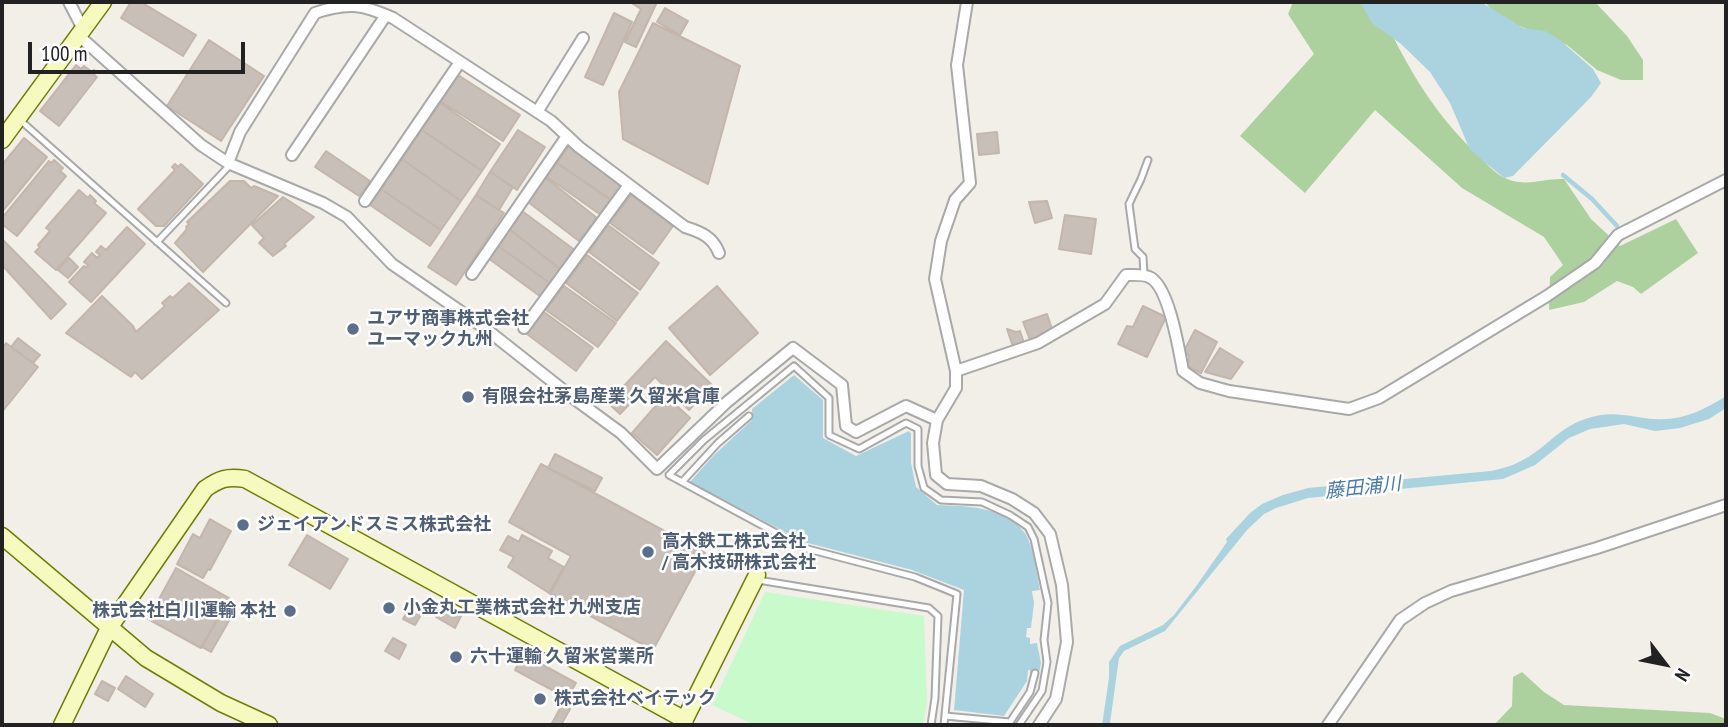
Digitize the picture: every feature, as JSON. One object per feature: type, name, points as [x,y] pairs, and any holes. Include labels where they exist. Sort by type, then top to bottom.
[{"type":"street","points":[[68,2],[80,32],[201,145],[229,164],[323,203],[347,217],[392,264],[486,329],[621,433],[657,469],[727,402],[793,348],[842,385],[846,426],[856,432],[906,406],[937,420]]},
{"type":"street","points":[[2,140],[103,2]]},
{"type":"street","points":[[967,2],[957,65],[970,183],[955,200],[941,241],[935,279],[956,370],[956,388],[937,420],[933,443],[936,475],[947,484],[981,486],[1012,499],[1034,513],[1050,534],[1062,585],[1066,642],[1056,699],[1039,725]]},
{"type":"street","points":[[229,164],[240,132],[315,13],[333,6],[365,6],[386,15],[537,112],[685,227],[700,231],[715,242],[719,253]]},
{"type":"street","points":[[292,155],[386,15]]},
{"type":"street","points":[[537,112],[583,38]]},
{"type":"street","points":[[365,201],[460,62]]},
{"type":"street","points":[[472,274],[567,136]]},
{"type":"street","points":[[956,370],[1038,343],[1105,304],[1126,275],[1144,276],[1158,284],[1172,319],[1183,371],[1200,383],[1229,391],[1349,410],[1380,398],[1547,296],[1595,262],[1618,235],[1726,180]]},
{"type":"street","points":[[524,328],[629,185]]},
{"type":"street","points":[[62,725],[108,628],[205,489],[219,479],[245,479],[684,723],[755,577]]},
{"type":"street","points":[[1328,725],[1400,620],[1425,603],[1451,591],[1597,548],[1726,505]]},
{"type":"street","points":[[2,536],[146,658],[221,703],[269,725]]},
{"type":"lane","points":[[18,118],[226,303]]},
{"type":"lane","points":[[1144,276],[1143,257],[1135,249],[1132,236],[1129,204],[1148,160]]},
{"type":"lane","points":[[158,242],[229,164]]},
{"type":"lane","points":[[944,725],[957,594],[915,577],[804,548],[669,475],[704,440],[794,366],[829,398],[829,435],[859,449],[906,424],[918,429],[918,466],[924,488],[941,500],[982,502],[1010,514],[1028,527],[1034,539],[1048,603],[1044,639],[1047,662],[1042,691],[1019,725]]},
{"type":"lane","points":[[682,482],[718,443],[749,416]]},
{"type":"lane","points":[[755,577],[929,608],[938,616],[935,698],[931,725]]},
{"type":"lane","points":[[946,716],[1010,722],[1030,692],[1035,673]]},
{"type":"green space","points":[[1293,2],[1376,2],[1408,64],[1431,101],[1460,137],[1498,174],[1517,182],[1564,179],[1591,219],[1620,246],[1676,219],[1698,253],[1641,294],[1633,287],[1617,281],[1584,302],[1549,310],[1550,277],[1563,265],[1544,237],[1462,188],[1375,110],[1305,193],[1240,136],[1314,54],[1288,14]]},
{"type":"green space","points":[[1485,2],[1595,2],[1627,36],[1643,60],[1643,80],[1621,80],[1597,70],[1567,45],[1497,17]]},
{"type":"green space","points":[[765,592],[924,616],[927,703],[923,725],[755,725],[712,705]]},
{"type":"green space","points":[[1522,672],[1544,692],[1564,705],[1710,713],[1726,719],[1726,725],[1494,725],[1512,706],[1513,677]]},
{"type":"water","points":[[1360,2],[1481,2],[1523,28],[1545,31],[1560,40],[1593,69],[1601,83],[1591,97],[1513,176],[1504,178],[1470,150],[1450,103],[1430,72],[1401,44],[1372,23]]},
{"type":"water","points":[[794,375],[823,400],[823,438],[856,456],[909,431],[916,487],[937,505],[995,512],[1015,523],[1024,532],[1030,544],[1040,590],[1032,591],[1034,603],[1031,628],[1027,628],[1026,637],[1030,638],[1030,644],[1037,643],[1041,663],[1038,678],[1030,677],[1028,670],[1027,681],[1004,716],[954,710],[964,590],[912,570],[804,542],[690,482],[713,456],[752,420],[752,409]]},
{"type":"water","name":"藤田浦川","points":[[1726,396],[1726,408],[1709,419],[1680,428],[1655,431],[1624,424],[1590,429],[1569,438],[1535,465],[1503,479],[1308,498],[1264,514],[1247,530],[1165,631],[1124,651],[1119,658],[1110,723],[1102,725],[1109,662],[1120,646],[1163,625],[1174,615],[1227,542],[1226,539],[1262,504],[1308,488],[1491,471],[1511,466],[1528,457],[1565,429],[1587,418],[1614,414],[1655,419],[1674,418],[1701,410]]},
{"type":"building","points":[[131,2],[141,2],[196,35],[183,56],[121,18]]},
{"type":"building","points":[[630,2],[657,2],[636,47],[625,42],[641,9]]},
{"type":"building","points":[[665,8],[688,21],[680,35],[657,22]]},
{"type":"building","points":[[614,13],[632,22],[603,85],[585,77]]},
{"type":"building","points":[[653,23],[740,66],[708,184],[623,139],[619,92]]},
{"type":"building","points":[[209,40],[264,76],[221,141],[167,106]]},
{"type":"building","points":[[76,65],[81,69],[84,66],[92,72],[94,70],[97,77],[59,126],[40,111]]},
{"type":"building","points":[[458,75],[520,115],[503,141],[441,102]]},
{"type":"building","points":[[440,103],[500,144],[482,171],[422,130]]},
{"type":"building","points":[[422,130],[482,171],[461,201],[402,159]]},
{"type":"building","points":[[518,130],[545,147],[517,190],[490,172]]},
{"type":"building","points":[[997,132],[999,153],[979,155],[977,134]]},
{"type":"building","points":[[24,138],[47,157],[2,212],[2,165]]},
{"type":"building","points":[[568,146],[622,185],[611,200],[557,163]]},
{"type":"building","points":[[326,151],[370,181],[359,196],[315,167]]},
{"type":"building","points":[[402,159],[461,201],[441,230],[381,189]]},
{"type":"building","points":[[54,160],[63,168],[60,171],[66,176],[17,236],[2,224],[2,218],[49,161],[51,163]]},
{"type":"building","points":[[557,163],[611,200],[601,215],[547,177]]},
{"type":"building","points":[[175,164],[178,167],[181,164],[203,184],[164,226],[156,226],[138,209],[175,170],[172,167]]},
{"type":"building","points":[[490,172],[513,187],[499,210],[476,195]]},
{"type":"building","points":[[546,178],[597,218],[579,241],[528,202]]},
{"type":"building","points":[[230,181],[244,181],[251,188],[254,186],[278,196],[203,272],[175,243],[187,229],[187,222]]},
{"type":"building","points":[[381,189],[441,230],[430,246],[370,205]]},
{"type":"building","points":[[79,190],[88,198],[90,195],[96,201],[94,203],[106,213],[56,270],[35,252],[50,231],[46,228]]},
{"type":"building","points":[[476,195],[504,213],[456,285],[428,267]]},
{"type":"building","points":[[631,195],[673,226],[653,254],[610,223]]},
{"type":"building","points":[[283,197],[314,217],[273,256],[259,243],[264,238],[252,225]]},
{"type":"building","points":[[1047,201],[1052,218],[1035,223],[1029,202]]},
{"type":"building","points":[[522,211],[576,251],[561,270],[508,228]]},
{"type":"building","points":[[1065,215],[1096,219],[1091,254],[1059,249]]},
{"type":"building","points":[[608,225],[659,263],[640,290],[589,252]]},
{"type":"building","points":[[127,227],[145,244],[91,302],[69,282],[84,266],[86,268],[88,265],[84,262],[92,253],[97,258],[100,255],[96,252],[101,246],[106,250]]},
{"type":"building","points":[[508,228],[561,270],[551,284],[497,245]]},
{"type":"building","points":[[2,239],[66,304],[51,319],[2,265]]},
{"type":"building","points":[[497,245],[551,284],[541,297],[488,258]]},
{"type":"building","points":[[587,255],[638,293],[617,321],[566,283]]},
{"type":"building","points":[[69,258],[78,267],[68,278],[58,270]]},
{"type":"building","points":[[189,283],[219,310],[142,379],[135,372],[131,377],[66,333],[102,296],[136,332],[165,306],[162,303],[170,296],[173,298]]},
{"type":"building","points":[[564,286],[616,323],[598,347],[546,310]]},
{"type":"building","points":[[717,286],[758,333],[710,375],[669,328]]},
{"type":"building","points":[[1143,306],[1166,317],[1147,357],[1118,344],[1127,326],[1133,327]]},
{"type":"building","points":[[544,312],[593,348],[576,371],[527,334]]},
{"type":"building","points":[[1047,314],[1053,332],[1030,340],[1023,322]]},
{"type":"building","points":[[1007,329],[1020,331],[1024,343],[1013,347]]},
{"type":"building","points":[[1195,330],[1217,342],[1201,373],[1188,366],[1189,356],[1184,351]]},
{"type":"building","points":[[18,338],[40,355],[33,363],[11,347]]},
{"type":"building","points":[[666,341],[712,385],[689,410],[655,377],[620,414],[608,403]]},
{"type":"building","points":[[6,343],[38,367],[2,412],[2,349]]},
{"type":"building","points":[[1220,348],[1243,362],[1231,379],[1205,372]]},
{"type":"building","points":[[665,395],[690,418],[657,455],[632,433]]},
{"type":"building","points":[[555,454],[602,478],[595,491],[548,468]]},
{"type":"building","points":[[541,464],[705,553],[653,650],[550,594],[571,556],[509,522]]},
{"type":"building","points":[[210,519],[231,531],[203,578],[177,564],[193,534],[200,538]]},
{"type":"building","points":[[307,535],[348,559],[330,589],[289,565]]},
{"type":"building","points":[[522,535],[552,551],[548,558],[564,567],[549,593],[508,567],[514,557],[500,550],[508,536],[519,542]]},
{"type":"building","points":[[176,568],[229,598],[201,648],[148,619]]},
{"type":"building","points":[[413,601],[425,608],[415,625],[403,619]]},
{"type":"building","points":[[444,604],[462,614],[455,628],[436,617]]},
{"type":"building","points":[[221,613],[230,619],[211,652],[202,647]]},
{"type":"building","points":[[393,638],[406,645],[399,659],[385,651]]},
{"type":"building","points":[[523,654],[576,683],[567,698],[515,670]]},
{"type":"building","points":[[126,676],[153,694],[145,707],[118,689]]},
{"type":"building","points":[[102,681],[115,688],[108,701],[95,694]]},
{"type":"building","points":[[562,705],[570,709],[561,725],[551,725]]},
{"type":"waterway","points":[[1563,175],[1592,199],[1617,226]]},
{"type":"place","name":"ユアサ商事株式会社 ユーマック九州","points":[[353,329]]},
{"type":"place","name":"有限会社茅島産業 久留米倉庫","points":[[468,397]]},
{"type":"place","name":"ジェイアンドスミス株式会社","points":[[243,525]]},
{"type":"place","name":"高木鉄工株式会社 / 高木技研株式会社","points":[[648,552]]},
{"type":"place","name":"小金丸工業株式会社 九州支店","points":[[389,608]]},
{"type":"place","name":"株式会社白川運輸 本社","points":[[290,611]]},
{"type":"place","name":"六十運輸 久留米営業所","points":[[456,657]]},
{"type":"place","name":"株式会社ベイテック","points":[[540,699]]}]
